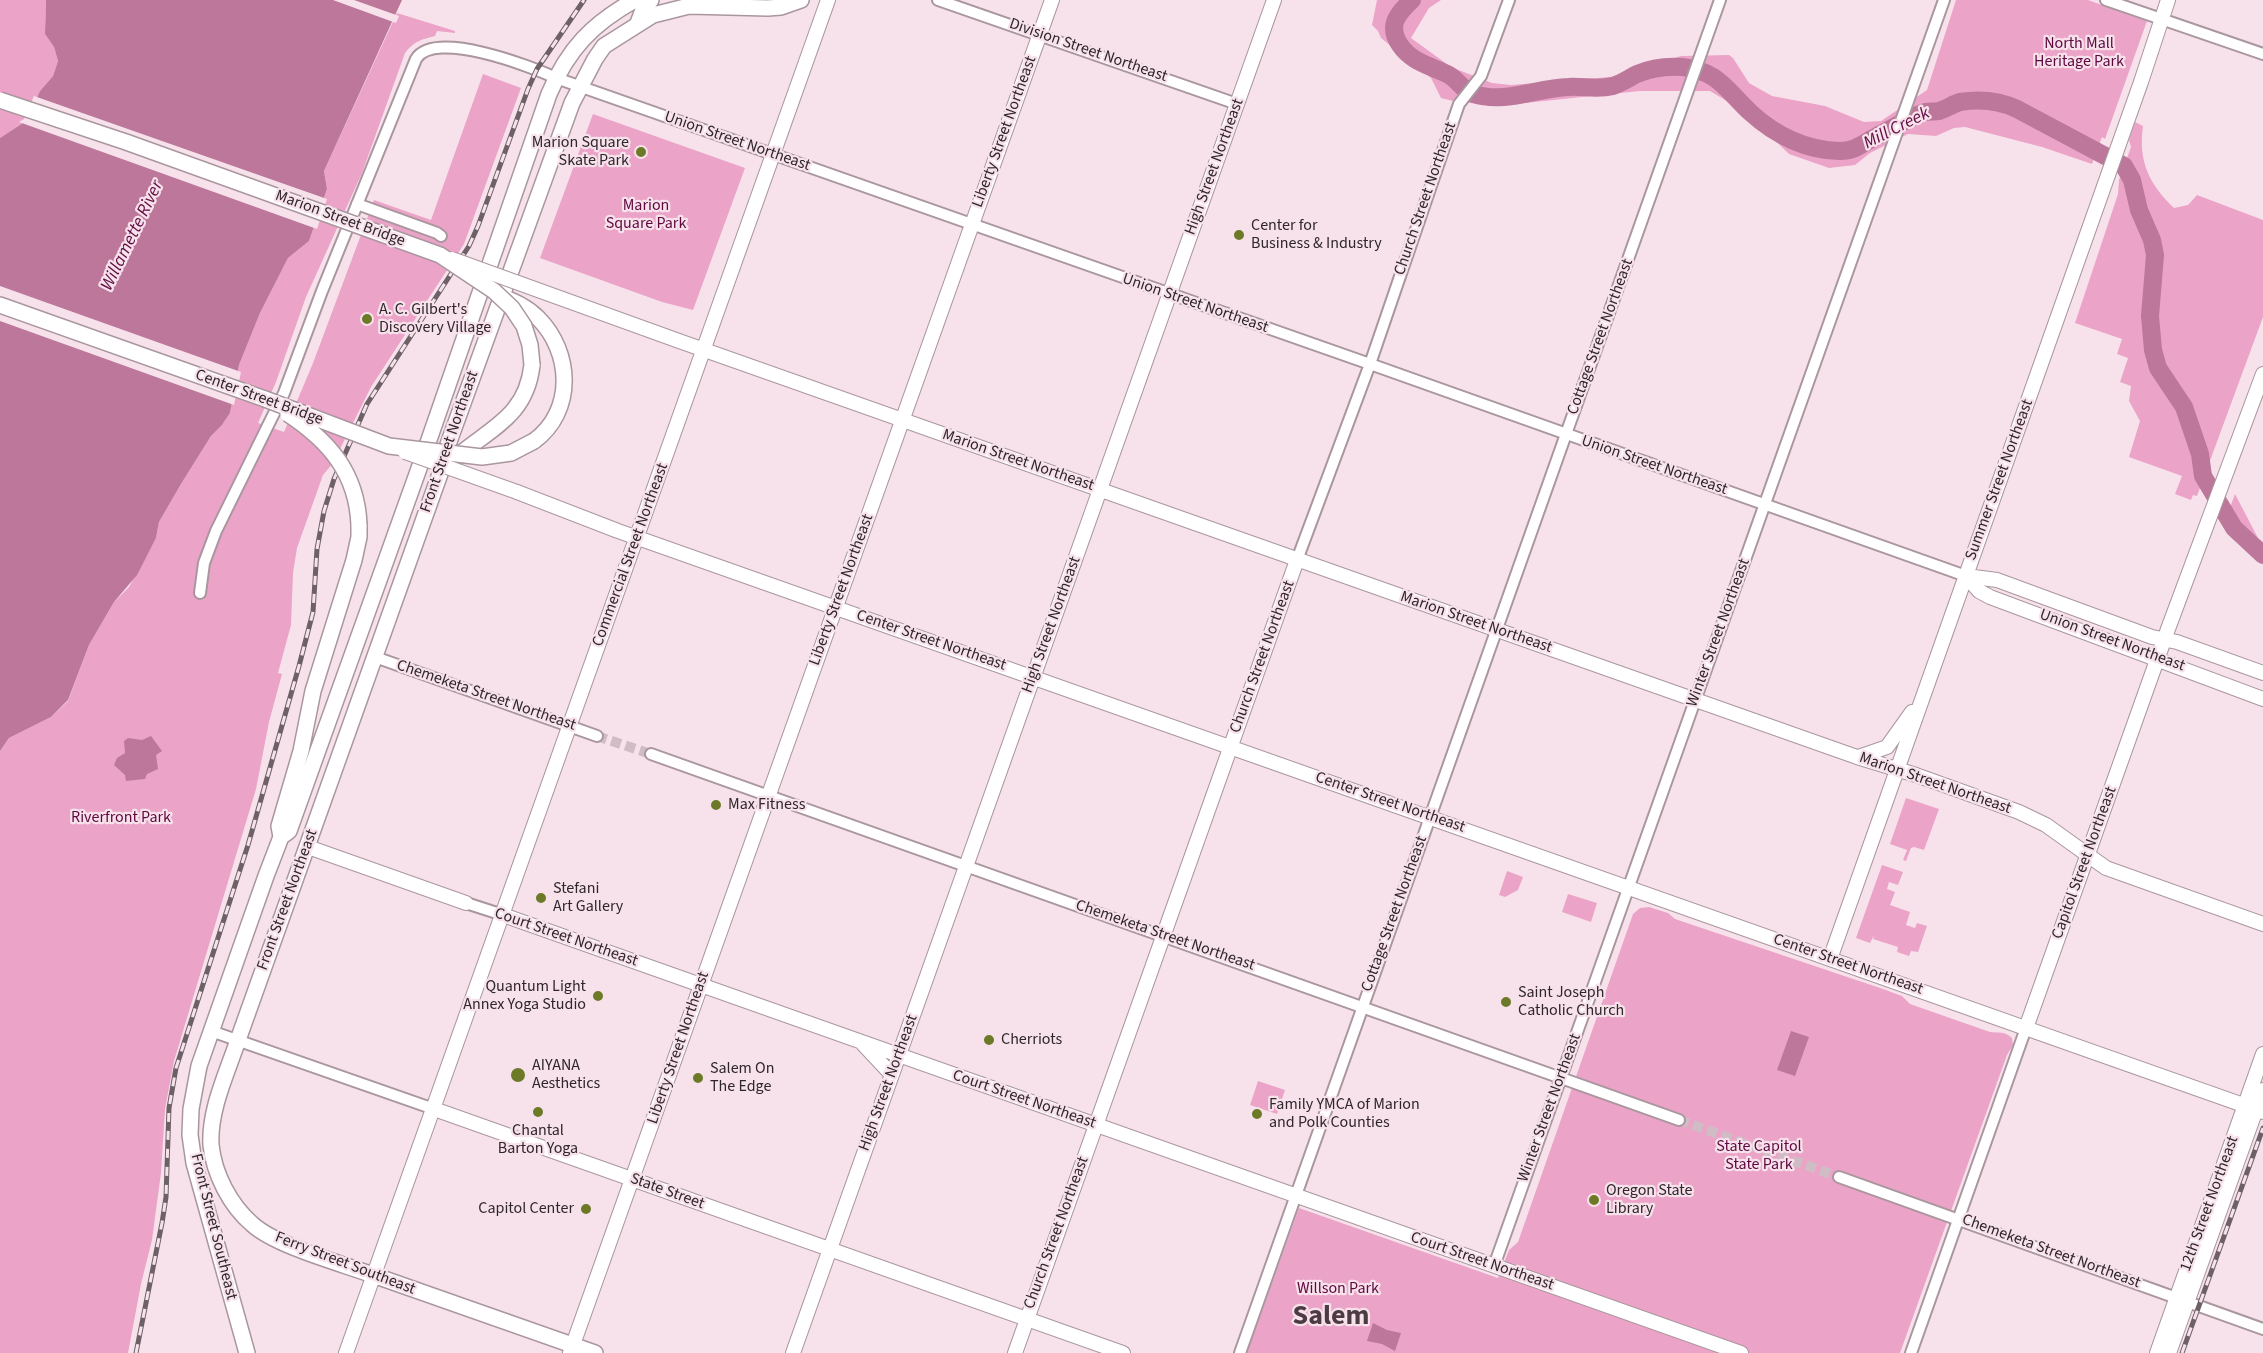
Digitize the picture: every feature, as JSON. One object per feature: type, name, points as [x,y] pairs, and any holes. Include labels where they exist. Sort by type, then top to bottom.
[{"type":"highway","name":"Front Street Northeast","points":[[211,1031],[281,837],[289,831],[293,820],[556,78],[575,46],[596,26],[635,0]]},
{"type":"highway","points":[[638,23],[643,10],[651,0]]},
{"type":"highway","name":"Front Street Northeast","points":[[238,1040],[501,296],[579,86],[604,46],[653,15],[689,6],[768,8],[781,7],[801,0]]},
{"type":"highway","name":"Marion Street Bridge","points":[[0,100],[126,142],[440,255]]},
{"type":"highway","points":[[440,255],[494,291],[512,308],[524,326],[530,345],[532,365],[526,391],[512,415],[468,447],[441,471]]},
{"type":"highway","points":[[389,446],[482,457],[511,453],[534,441],[552,422],[561,405],[564,388],[562,362],[553,338],[543,324],[524,307],[501,296]]},
{"type":"highway","name":"Center Street Bridge","points":[[0,305],[265,399],[389,446]]},
{"type":"highway","points":[[265,399],[303,424],[337,455],[348,475],[355,495],[359,525],[354,560],[313,691],[301,751],[279,826],[281,837]]},
{"type":"highway","name":"Front Street Southeast","points":[[211,1031],[194,1085],[190,1135],[194,1163],[246,1352]]},
{"type":"highway","name":"Ferry Street Southeast","points":[[238,1040],[215,1108],[211,1128],[211,1147],[216,1167],[234,1206],[252,1224],[264,1233],[321,1257],[572,1349],[595,1353]]},
{"type":"main road","name":"Commercial Street Northeast","points":[[346,1353],[828,0]]},
{"type":"main road","name":"Liberty Street Northeast","points":[[572,1349],[1052,0]]},
{"type":"main road","name":"High Street Northeast","points":[[793,1353],[1274,0]]},
{"type":"main road","name":"Summer Street Northeast","points":[[1830,959],[2108,177],[2168,0]]},
{"type":"main road","name":"Marion Street Bridge","points":[[440,255],[679,341]]},
{"type":"main road","name":"Marion Street Northeast","points":[[679,341],[1857,758],[1897,769],[2034,818],[2106,868],[2263,924]]},
{"type":"main road","name":"Capitol Street Northeast","points":[[2026,1028],[2158,658],[2260,389],[2263,374]]},
{"type":"main road","name":"Center Street Bridge","points":[[389,446],[517,492]]},
{"type":"main road","name":"Center Street Northeast","points":[[517,492],[635,544],[836,608],[2255,1109]]},
{"type":"main road","name":"Church Street Northeast","points":[[1015,1353],[1297,560]]},
{"type":"main road","name":"Union Street Northeast","points":[[1966,576],[1979,591],[1990,597],[2263,699]]},
{"type":"main road","name":"Union Street Northeast","points":[[1966,576],[1997,580],[2152,637],[2165,639],[2263,673]]},
{"type":"main road","points":[[2059,622],[2062,616],[2067,614],[2099,624],[2115,623]]},
{"type":"main road","points":[[1857,758],[1889,744],[1922,698]]},
{"type":"main road","name":"Court Street Northeast","points":[[308,846],[466,903]]},
{"type":"main road","name":"Court Street Northeast","points":[[503,915],[1741,1353]]},
{"type":"main road","points":[[861,1042],[892,1075]]},
{"type":"main road","name":"12th Street Northeast","points":[[2255,1109],[2263,1054]]},
{"type":"main road","name":"12th Street Northeast","points":[[2157,1353],[2182,1300],[2263,1090]]},
{"type":"main road","name":"State Street","points":[[434,1109],[1123,1353]]},
{"type":"main road","name":"12th Street Northeast","points":[[2169,1353],[2182,1300]]},
{"type":"street","name":"Division Street Northeast","points":[[938,0],[1237,104]]},
{"type":"street","name":"Church Street Northeast","points":[[1297,560],[1370,364],[1459,104],[1481,76],[1509,0]]},
{"type":"street","name":"Cottage Street Northeast","points":[[1240,1353],[1720,0]]},
{"type":"street","name":"Winter Street Northeast","points":[[1494,1266],[1944,0]]},
{"type":"street","points":[[2106,0],[2263,54]]},
{"type":"street","name":"Union Street Northeast","points":[[357,204],[416,59],[422,51],[432,48],[496,55],[1966,576]]},
{"type":"street","points":[[200,593],[204,562],[216,531],[284,393],[357,204],[441,236]]},
{"type":"street","name":"Chemeketa Street Northeast","points":[[375,657],[591,734]]},
{"type":"street","name":"Chemeketa Street Northeast","points":[[651,754],[1679,1120]]},
{"type":"street","name":"Court Street Northeast","points":[[466,903],[503,915]]},
{"type":"street","name":"Capitol Street Northeast","points":[[1911,1353],[2026,1028]]},
{"type":"street","name":"State Street","points":[[211,1031],[434,1109]]},
{"type":"street","name":"Chemeketa Street Northeast","points":[[1839,1177],[2263,1329]]},
{"type":"green space","points":[[0,0],[46,0],[45,34],[54,47],[58,61],[53,76],[40,91],[26,121],[0,138]]},
{"type":"green space","name":"North Mall Heritage Park","points":[[1377,0],[1441,0],[1429,8],[1411,38],[1451,67],[1492,83],[1511,85],[1610,77],[1681,56],[1729,55],[1749,83],[1772,96],[1825,106],[1864,122],[1881,121],[1927,90],[1956,0],[2088,0],[2147,21],[2105,139],[2102,137],[2092,164],[2042,147],[1965,127],[1954,128],[1936,136],[1908,134],[1870,153],[1855,165],[1829,168],[1789,154],[1763,129],[1710,91],[1640,91],[1496,106],[1441,98],[1431,78],[1381,38],[1372,25]]},
{"type":"green space","name":"Riverfront Park","points":[[397,13],[455,31],[455,33],[437,31],[435,36],[418,42],[405,53],[362,173],[306,297],[276,382],[258,423],[284,432],[313,363],[374,200],[431,220],[483,74],[521,88],[464,244],[371,387],[333,463],[323,475],[297,548],[293,573],[291,625],[278,673],[282,674],[269,722],[256,789],[174,1061],[165,1109],[161,1173],[152,1240],[128,1353],[0,1353],[0,751],[9,738],[51,717],[68,701],[89,645],[114,602],[129,587],[156,538],[159,522],[181,484],[211,436],[230,413],[239,365],[260,313],[288,258],[309,241],[327,189],[324,171]]},
{"type":"green space","name":"Marion Square Park","points":[[593,114],[745,168],[693,310],[662,302],[540,258]]},
{"type":"green space","points":[[2135,122],[2143,126],[2142,150],[2147,171],[2158,190],[2174,208],[2188,205],[2197,195],[2263,220],[2263,317],[2197,496],[2193,495],[2191,500],[2175,494],[2182,476],[2129,457],[2140,421],[2129,401],[2131,386],[2120,382],[2128,358],[2117,354],[2122,339],[2075,323],[2118,194],[2119,180],[2131,147],[2129,140]]},
{"type":"green space","points":[[2235,494],[2258,538],[2263,542],[2263,561],[2223,526]]},
{"type":"green space","points":[[1906,798],[1939,809],[1924,850],[1911,848],[1906,861],[1903,860],[1907,850],[1890,844]]},
{"type":"green space","points":[[1882,865],[1903,872],[1898,885],[1889,882],[1887,889],[1895,892],[1890,905],[1910,912],[1906,925],[1915,928],[1917,923],[1927,926],[1918,952],[1911,951],[1909,956],[1897,952],[1898,947],[1873,939],[1874,935],[1870,943],[1856,938]]},
{"type":"green space","points":[[1507,871],[1523,877],[1518,890],[1505,897],[1499,895]]},
{"type":"green space","points":[[1568,894],[1597,903],[1591,922],[1562,912]]},
{"type":"green space","name":"State Capitol State Park","points":[[1649,907],[1668,913],[1675,919],[1902,996],[1910,1004],[1990,1032],[2004,1033],[2012,1038],[2013,1045],[2007,1055],[1900,1353],[1247,1353],[1299,1208],[1498,1278],[1509,1250],[1518,1242],[1633,914],[1640,908]]},
{"type":"green space","points":[[1258,1081],[1285,1090],[1277,1114],[1250,1105]]},
{"type":"water","name":"Willamette River","points":[[46,0],[402,0],[324,171],[327,189],[309,241],[288,258],[260,313],[239,365],[230,413],[211,436],[181,484],[159,522],[156,538],[137,575],[114,602],[89,645],[68,700],[51,717],[9,738],[0,751],[0,138],[26,121],[40,91],[53,76],[58,61],[54,47],[45,34]]},
{"type":"water","points":[[151,736],[162,751],[156,755],[158,769],[147,774],[145,779],[126,781],[125,775],[114,765],[117,758],[125,753],[124,741],[128,738],[142,740]]},
{"type":"water","points":[[1791,1031],[1809,1037],[1795,1076],[1777,1070]]},
{"type":"water","points":[[1373,1323],[1387,1330],[1401,1333],[1395,1351],[1382,1344],[1367,1341]]},
{"type":"pier","points":[[333,0],[354,0],[399,16],[396,23]]},
{"type":"pier","points":[[34,96],[327,199],[317,229],[19,122],[24,119]]},
{"type":"pier","points":[[0,286],[241,372],[234,405],[0,321]]},
{"type":"waterway","name":"Mill Creek","points":[[1412,0],[1398,15],[1394,26],[1394,32],[1400,45],[1416,60],[1449,75],[1474,94],[1485,97],[1521,95],[1556,88],[1607,87],[1648,70],[1682,67],[1695,69],[1714,77],[1770,128],[1792,140],[1816,148],[1851,150],[1919,114],[1939,111],[1960,102],[1982,101],[1997,102],[2017,109],[2124,166],[2132,180],[2139,210],[2152,240],[2155,255],[2150,316],[2153,350],[2158,368],[2184,407],[2200,454],[2203,476],[2234,528],[2263,555]]},
{"type":"tunnel","points":[[597,736],[651,754]]},
{"type":"tunnel","points":[[1679,1120],[1839,1177]]},
{"type":"railway","points":[[136,1353],[166,1197],[169,1108],[176,1068],[248,845],[299,666],[313,612],[317,549],[324,511],[334,479],[367,404],[469,246],[537,69],[584,0]]},
{"type":"railway","points":[[2182,1353],[2263,1128]]},
{"type":"place","name":"Marion Square Skate Park","points":[[641,152]]},
{"type":"place","name":"Center for Business & Industry","points":[[1239,235]]},
{"type":"place","name":"A. C. Gilbert's Discovery Village","points":[[367,319]]},
{"type":"place","name":"Max Fitness","points":[[716,805]]},
{"type":"place","name":"Stefani Art Gallery","points":[[541,898]]},
{"type":"place","name":"Quantum Light Annex Yoga Studio","points":[[598,996]]},
{"type":"place","name":"Saint Joseph Catholic Church","points":[[1506,1002]]},
{"type":"place","name":"Cherriots","points":[[989,1040]]},
{"type":"place","name":"AIYANA Aesthetics","points":[[518,1075]]},
{"type":"place","name":"Salem On The Edge","points":[[698,1078]]},
{"type":"place","name":"Chantal Barton Yoga","points":[[538,1112]]},
{"type":"place","name":"Family YMCA of Marion and Polk Counties","points":[[1257,1114]]},
{"type":"place","name":"Oregon State Library","points":[[1594,1200]]},
{"type":"place","name":"Capitol Center","points":[[586,1209]]},
{"type":"district","name":"Salem","points":[[1331,1318]]},
{"type":"park label","name":"Willson Park","points":[[1338,1289]]}]
